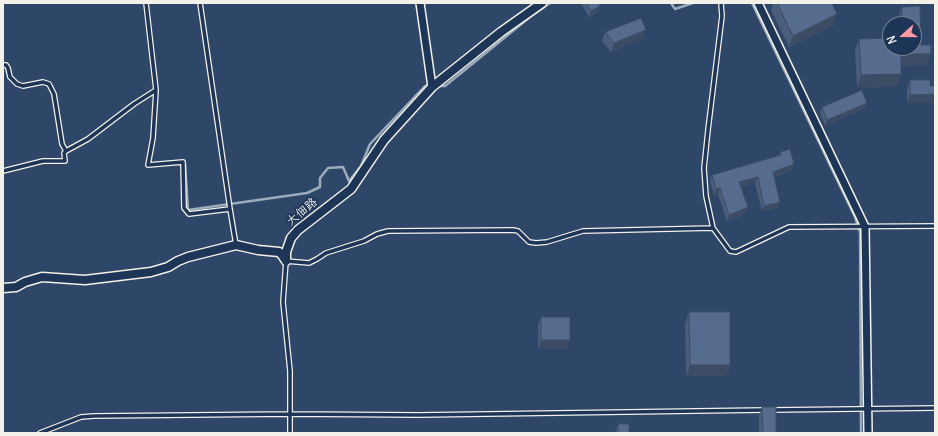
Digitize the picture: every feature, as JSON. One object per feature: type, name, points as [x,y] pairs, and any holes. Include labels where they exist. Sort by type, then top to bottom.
[{"type":"street","points":[[420,3],[432,86]]},
{"type":"street","name":"大佃路","points":[[286,261],[286,252],[291,238],[298,230],[352,189],[384,140],[432,86],[501,32],[542,3]]},
{"type":"street","points":[[760,4],[865,227],[868,433]]},
{"type":"street","points":[[3,288],[16,287],[24,282],[42,277],[85,280],[151,272],[168,267],[188,257],[236,245],[258,250],[278,252],[286,261]]},
{"type":"lane","points":[[146,3],[156,90],[153,138],[148,165],[183,162],[184,208],[189,214],[230,209]]},
{"type":"lane","points":[[200,3],[236,245]]},
{"type":"lane","points":[[721,3],[722,16],[704,168],[706,196],[713,228],[730,251],[736,252],[789,227],[935,226]]},
{"type":"lane","points":[[3,65],[6,65],[11,79],[17,84],[23,86],[43,82],[49,84],[54,94],[62,144],[66,151]]},
{"type":"lane","points":[[3,171],[43,161],[65,161],[64,153],[66,151],[88,139],[134,104],[156,90]]},
{"type":"lane","points":[[290,433],[290,371],[283,302],[286,261],[309,263],[326,253],[388,231],[512,230],[518,231],[529,242],[536,243],[547,242],[583,231],[713,228]]},
{"type":"lane","points":[[40,433],[81,417],[289,414],[420,415],[935,408]]},
{"type":"building","points":[[586,3],[599,3],[600,6],[591,11]]},
{"type":"building","points":[[777,3],[832,3],[837,14],[793,36]]},
{"type":"building","points":[[920,6],[920,16],[902,16],[902,7]]},
{"type":"building","points":[[641,18],[646,30],[614,43],[605,32]]},
{"type":"building","points":[[882,38],[882,56],[901,56],[901,74],[861,75],[859,39]]},
{"type":"building","points":[[922,45],[931,45],[931,54],[922,54]]},
{"type":"building","points":[[910,80],[930,80],[930,86],[935,86],[935,94],[910,95]]},
{"type":"building","points":[[862,90],[867,103],[827,120],[822,107]]},
{"type":"building","points":[[790,149],[794,164],[773,172],[780,202],[764,206],[758,177],[739,182],[748,207],[729,215],[720,188],[716,189],[712,175],[781,155],[780,152]]},
{"type":"building","points":[[689,312],[730,312],[730,365],[690,365]]},
{"type":"building","points":[[541,317],[570,317],[570,340],[541,340]]},
{"type":"building","points":[[762,407],[776,407],[776,433],[763,433]]},
{"type":"building","points":[[618,424],[629,424],[629,433],[618,433]]},
{"type":"waterway","points":[[437,86],[445,86],[530,17],[550,3]]},
{"type":"waterway","points":[[671,3],[675,9],[693,3]]},
{"type":"waterway","points":[[752,3],[855,217],[860,232],[861,433]]},
{"type":"waterway","points":[[185,163],[188,210],[307,193],[320,187],[320,178],[328,168],[343,167],[349,181],[361,166],[370,144],[425,86],[430,86]]}]
